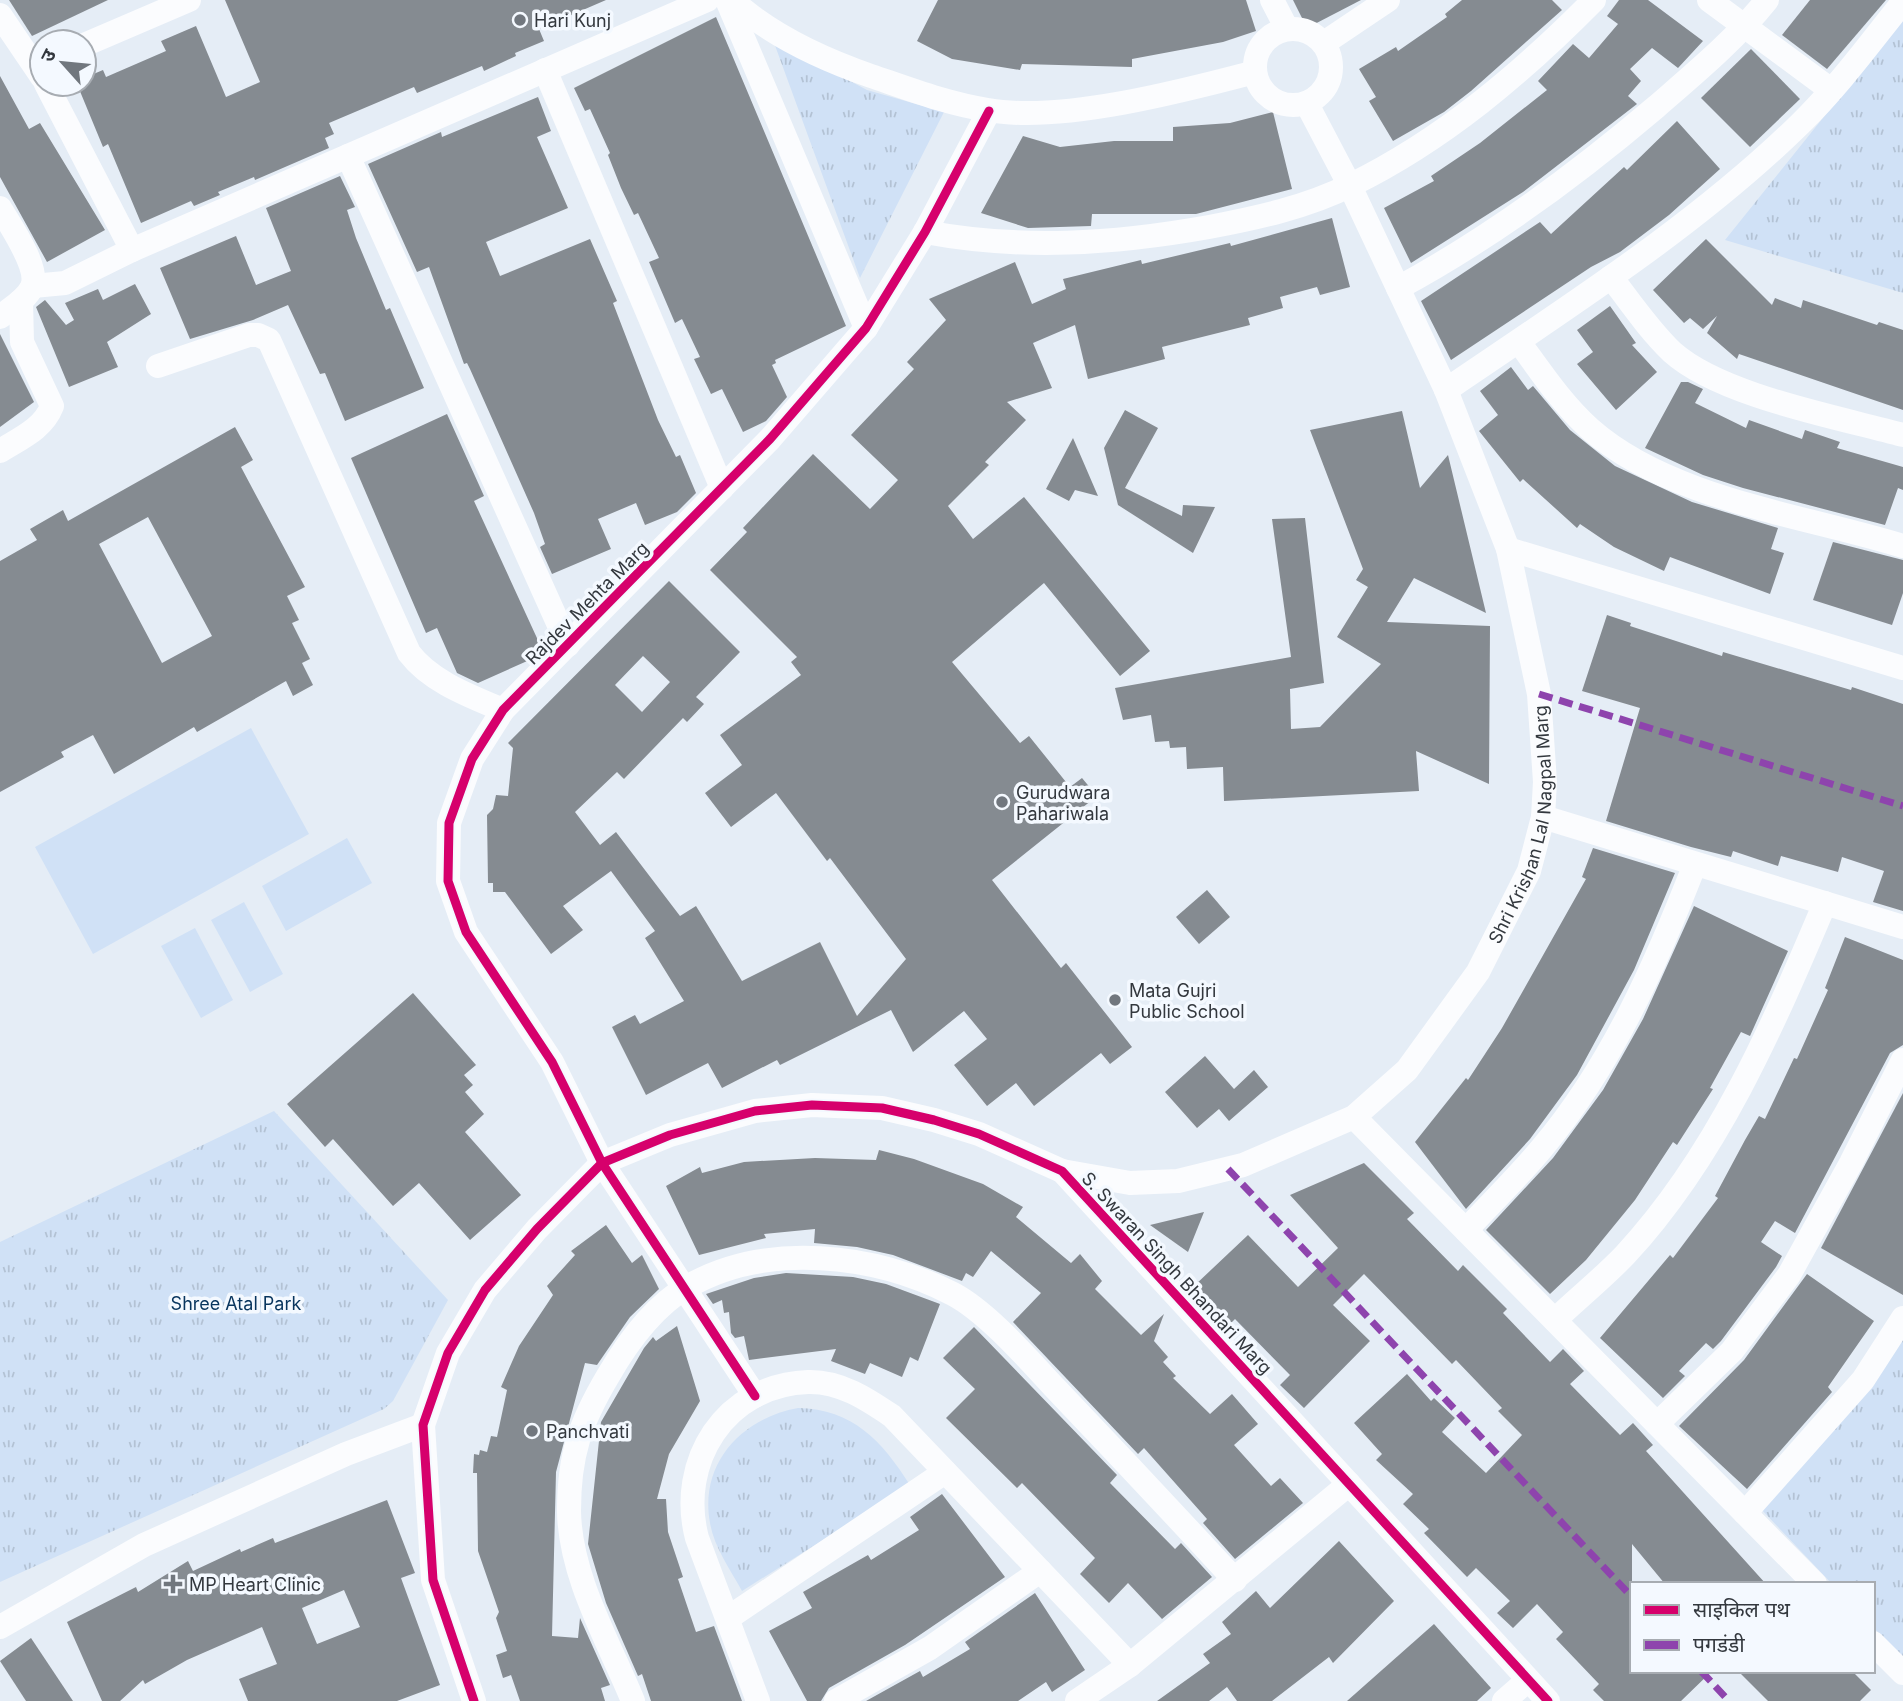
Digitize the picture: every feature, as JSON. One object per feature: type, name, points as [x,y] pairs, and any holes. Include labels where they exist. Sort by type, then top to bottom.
[{"type":"street","points":[[98,39],[189,0]]},
{"type":"street","points":[[0,317],[27,293],[65,283],[132,250],[706,0]]},
{"type":"street","points":[[729,0],[821,57],[914,91],[989,111],[1064,110],[1174,94],[1255,72]]},
{"type":"street","points":[[729,0],[866,328]]},
{"type":"street","points":[[1272,0],[1287,29]]},
{"type":"street","points":[[1324,43],[1388,0]]},
{"type":"street","points":[[925,232],[1037,245],[1133,240],[1262,215],[1350,186],[1459,121],[1560,34],[1594,0]]},
{"type":"street","points":[[1709,0],[1831,90]]},
{"type":"street","points":[[1398,288],[1510,220],[1600,155],[1745,27],[1767,0]]},
{"type":"street","points":[[1446,390],[1611,277],[1766,155],[1831,90],[1903,2]]},
{"type":"street","points":[[0,15],[28,54]]},
{"type":"street","points":[[1287,29],[1307,31],[1324,43],[1331,59],[1331,78],[1322,93],[1307,104],[1289,106],[1273,101],[1260,88],[1255,72],[1256,57],[1262,44],[1273,34],[1287,29]]},
{"type":"street","points":[[545,70],[722,488]]},
{"type":"street","points":[[54,98],[132,250]]},
{"type":"street","name":"Shri Krishan Lal Nagpal Marg","points":[[1062,1171],[1130,1183],[1178,1181],[1243,1165],[1354,1117],[1407,1070],[1478,972],[1528,871],[1543,817],[1545,782],[1539,694],[1508,549],[1446,390],[1350,186],[1307,104]]},
{"type":"street","name":"Rajdev Mehta Marg","points":[[755,1396],[602,1163],[552,1062],[466,932],[448,881],[449,823],[472,758],[503,710],[722,488],[812,392],[866,328],[925,232],[989,111]]},
{"type":"street","points":[[348,156],[568,645]]},
{"type":"street","points":[[0,208],[32,265],[22,342],[52,406],[47,419],[38,428],[0,451]]},
{"type":"street","points":[[1611,277],[1653,331],[1694,368],[1769,398],[1903,435]]},
{"type":"street","points":[[158,366],[249,335],[258,335],[269,340],[409,653],[417,664],[441,681],[503,710]]},
{"type":"street","points":[[1519,342],[1568,408],[1591,430],[1646,467],[1677,481],[1727,497],[1903,545]]},
{"type":"street","points":[[1508,549],[1903,668]]},
{"type":"street","points":[[1543,817],[1903,927]]},
{"type":"street","points":[[1466,1230],[1543,1148],[1580,1097],[1627,1019],[1663,945],[1695,864]]},
{"type":"street","points":[[1555,1320],[1626,1254],[1683,1181],[1735,1096],[1786,993],[1825,903]]},
{"type":"street","points":[[1657,1424],[1732,1351],[1789,1275],[1852,1163],[1903,1059]]},
{"type":"street","name":"S. Swaran Singh Bhandari Marg","points":[[474,1701],[433,1580],[422,1425],[448,1353],[485,1290],[537,1229],[602,1163],[670,1135],[755,1111],[812,1105],[882,1108],[934,1120],[979,1134],[1062,1171],[1548,1701]]},
{"type":"street","points":[[1354,1117],[1813,1582]]},
{"type":"street","points":[[633,1701],[590,1599],[570,1532],[571,1483],[579,1429],[618,1358],[657,1312],[686,1288],[720,1271],[756,1262],[850,1262],[918,1277],[957,1296],[1008,1339],[1234,1580]]},
{"type":"street","points":[[1745,1513],[1863,1380],[1903,1318]]},
{"type":"street","points":[[758,1701],[692,1518],[693,1476],[709,1438],[722,1422],[755,1396],[808,1382],[837,1386],[866,1398],[891,1416],[1130,1665]]},
{"type":"street","points":[[0,1627],[144,1545],[346,1454],[422,1425]]},
{"type":"street","points":[[728,1618],[945,1472]]},
{"type":"street","points":[[1077,1701],[1130,1665],[1349,1484]]},
{"type":"street","points":[[836,1701],[930,1648],[1040,1571]]},
{"type":"street","points":[[1875,1645],[1903,1673]]},
{"type":"street","points":[[1504,1701],[1528,1680]]},
{"type":"green space","points":[[1903,18],[1903,293],[1725,240]]},
{"type":"green space","points":[[773,40],[867,90],[944,112],[860,278]]},
{"type":"green space","points":[[251,728],[309,834],[93,954],[35,847]]},
{"type":"green space","points":[[347,838],[372,883],[286,931],[262,886]]},
{"type":"green space","points":[[244,902],[283,974],[250,992],[211,920]]},
{"type":"green space","points":[[195,928],[233,1000],[201,1018],[161,946]]},
{"type":"green space","name":"Shree Atal Park","points":[[274,1111],[448,1300],[393,1401],[384,1409],[0,1582],[0,1242]]},
{"type":"green space","points":[[1903,1337],[1903,1658],[1875,1629],[1875,1582],[1830,1582],[1760,1508]]},
{"type":"green space","points":[[798,1408],[835,1414],[864,1430],[888,1455],[910,1485],[742,1591],[712,1532],[708,1501],[711,1481],[718,1463],[743,1433],[778,1413]]},
{"type":"building","points":[[9,0],[108,0],[49,28],[28,30]]},
{"type":"building","points":[[225,0],[606,0],[539,29],[544,41],[515,53],[516,56],[484,71],[482,66],[417,93],[414,87],[329,123],[334,134],[325,138],[329,148],[255,180],[254,177],[218,192],[220,195],[194,206],[191,201],[141,223],[108,144],[103,147],[83,98],[98,98],[98,72],[103,70],[106,77],[166,51],[161,41],[196,26],[226,97],[260,82]]},
{"type":"building","points":[[938,0],[1246,0],[1256,31],[1223,42],[1132,59],[1132,67],[1022,64],[1020,70],[952,59],[917,41]]},
{"type":"building","points":[[1293,0],[1361,0],[1307,28]]},
{"type":"building","points":[[1462,0],[1552,0],[1562,10],[1444,112],[1393,141],[1369,101],[1376,97],[1359,69],[1396,47],[1398,51],[1447,17],[1445,14]]},
{"type":"building","points":[[1619,0],[1648,0],[1703,41],[1678,68],[1652,48],[1630,69],[1641,81],[1628,96],[1637,104],[1523,192],[1411,263],[1384,208],[1434,181],[1431,176],[1480,143],[1547,90],[1538,81],[1573,44],[1589,58],[1618,24],[1607,16]]},
{"type":"building","points":[[1810,0],[1886,0],[1827,69],[1782,35]]},
{"type":"building","points":[[716,17],[846,326],[775,360],[776,363],[772,365],[787,397],[766,421],[743,432],[722,389],[711,394],[694,359],[700,357],[682,319],[675,323],[649,262],[659,258],[638,213],[634,215],[621,188],[608,155],[610,153],[590,109],[585,111],[574,88]]},
{"type":"building","points":[[1751,49],[1800,99],[1750,147],[1701,98]]},
{"type":"building","points":[[0,76],[29,129],[40,123],[105,230],[47,262],[0,177]]},
{"type":"building","points":[[538,97],[551,131],[537,137],[568,208],[486,242],[500,276],[590,239],[617,301],[613,303],[658,420],[676,457],[680,455],[696,493],[677,512],[645,525],[636,503],[598,519],[611,549],[552,574],[540,547],[545,544],[534,513],[470,369],[467,363],[464,364],[429,267],[417,272],[368,164],[441,132],[442,137]]},
{"type":"building","points":[[1273,112],[1292,189],[1196,214],[1092,214],[1091,226],[1028,228],[981,213],[1023,136],[1060,147],[1114,141],[1173,141],[1173,127],[1230,123]]},
{"type":"building","points":[[1677,121],[1720,169],[1669,215],[1620,252],[1591,267],[1451,360],[1421,301],[1540,222],[1551,234],[1624,167],[1627,170]]},
{"type":"building","points":[[340,176],[355,207],[347,210],[356,238],[386,310],[390,308],[424,388],[345,421],[325,373],[320,374],[288,305],[253,320],[190,339],[160,268],[236,236],[256,285],[291,271],[266,208]]},
{"type":"building","points":[[1332,218],[1350,287],[1320,295],[1317,287],[1280,297],[1283,308],[1248,318],[1250,325],[1162,347],[1165,359],[1088,379],[1075,325],[1033,343],[1052,388],[1007,402],[1026,420],[985,462],[989,465],[948,506],[973,539],[1024,497],[1150,651],[1120,676],[1044,583],[952,662],[1020,743],[1029,736],[1070,787],[1082,778],[1097,796],[992,880],[1061,968],[1066,963],[1132,1047],[1110,1064],[1101,1053],[1034,1106],[1016,1083],[987,1106],[954,1065],[987,1039],[964,1011],[913,1052],[891,1010],[780,1065],[777,1060],[722,1088],[708,1063],[646,1095],[612,1027],[635,1015],[640,1024],[684,1001],[645,938],[655,931],[611,871],[563,906],[583,930],[551,954],[505,892],[493,892],[493,883],[488,883],[487,815],[493,809],[496,795],[508,796],[513,748],[508,743],[669,581],[740,652],[696,697],[704,704],[687,722],[683,718],[624,779],[617,772],[575,812],[600,845],[616,832],[680,916],[696,906],[742,981],[820,942],[857,1016],[906,959],[830,858],[827,861],[776,793],[731,827],[705,793],[742,765],[720,735],[801,675],[791,662],[797,657],[710,570],[747,532],[743,528],[813,454],[870,509],[898,480],[851,435],[914,369],[907,362],[946,320],[929,299],[1015,262],[1032,304],[1066,289],[1063,279],[1141,260],[1142,264],[1230,243],[1231,246]],"holes":[[[643,656],[670,682],[642,712],[615,685]]]},
{"type":"building","points":[[1706,239],[1772,305],[1775,298],[1801,308],[1803,300],[1877,325],[1879,322],[1903,330],[1903,410],[1739,354],[1737,359],[1707,333],[1717,316],[1703,329],[1690,318],[1684,323],[1653,290]]},
{"type":"building","points":[[135,284],[151,314],[107,342],[118,367],[69,387],[36,307],[45,300],[66,325],[74,320],[65,303],[98,289],[103,300]]},
{"type":"building","points":[[1610,306],[1636,343],[1632,345],[1657,372],[1616,410],[1577,364],[1593,352],[1577,330]]},
{"type":"building","points":[[0,334],[34,402],[0,427]]},
{"type":"building","points":[[1511,367],[1528,390],[1533,386],[1570,430],[1615,466],[1692,502],[1778,528],[1771,549],[1784,553],[1770,594],[1670,557],[1664,571],[1614,547],[1580,524],[1577,528],[1523,479],[1520,482],[1479,431],[1498,415],[1480,391]]},
{"type":"building","points":[[1681,382],[1688,382],[1703,389],[1695,403],[1746,428],[1749,420],[1802,439],[1805,430],[1840,442],[1837,448],[1903,467],[1903,490],[1898,488],[1885,525],[1743,488],[1703,475],[1645,448]]},
{"type":"building","points":[[1125,410],[1158,428],[1125,488],[1182,516],[1183,505],[1215,507],[1193,553],[1118,505],[1104,448]]},
{"type":"building","points":[[1402,411],[1420,488],[1448,455],[1486,613],[1414,578],[1387,622],[1490,626],[1489,784],[1416,751],[1419,791],[1224,801],[1223,767],[1187,769],[1186,747],[1170,748],[1169,741],[1155,742],[1151,715],[1123,720],[1115,688],[1291,657],[1272,519],[1305,518],[1324,683],[1290,689],[1291,729],[1320,727],[1381,664],[1337,637],[1368,587],[1356,580],[1363,569],[1310,430]]},
{"type":"building","points":[[447,414],[484,496],[474,501],[542,649],[534,658],[478,683],[457,673],[437,628],[426,633],[351,458]]},
{"type":"building","points":[[235,427],[253,460],[241,467],[305,587],[287,596],[299,620],[292,623],[310,659],[302,663],[313,685],[293,696],[286,681],[197,732],[194,727],[114,774],[93,735],[61,752],[64,757],[0,792],[0,561],[37,540],[30,529],[63,510],[68,521]],"holes":[[[148,517],[212,636],[162,663],[99,544]]]},
{"type":"building","points":[[1073,438],[1098,496],[1075,490],[1069,501],[1046,489]]},
{"type":"building","points":[[1833,542],[1903,560],[1903,593],[1892,625],[1813,600]]},
{"type":"building","points":[[1607,615],[1631,623],[1630,626],[1722,656],[1723,652],[1851,690],[1852,687],[1903,704],[1903,911],[1873,902],[1884,871],[1842,857],[1838,872],[1781,856],[1778,866],[1733,851],[1731,857],[1691,847],[1606,821],[1640,708],[1582,691]]},
{"type":"building","points":[[1593,848],[1675,873],[1634,970],[1577,1075],[1530,1139],[1466,1209],[1415,1142],[1466,1078],[1468,1080],[1502,1028],[1586,879],[1582,877]]},
{"type":"building","points":[[1207,890],[1230,917],[1199,944],[1176,917]]},
{"type":"building","points":[[1694,906],[1788,951],[1750,1036],[1741,1032],[1710,1088],[1713,1089],[1677,1145],[1673,1142],[1635,1200],[1586,1260],[1550,1294],[1486,1230],[1553,1158],[1603,1090],[1643,1019]]},
{"type":"building","points":[[1845,937],[1903,960],[1903,1045],[1890,1053],[1795,1233],[1775,1221],[1761,1242],[1782,1256],[1776,1267],[1721,1341],[1713,1349],[1706,1343],[1679,1371],[1685,1376],[1663,1398],[1600,1338],[1670,1255],[1673,1258],[1718,1198],[1715,1196],[1745,1140],[1759,1116],[1765,1119],[1794,1058],[1797,1059],[1828,990],[1825,988]]},
{"type":"building","points":[[413,993],[476,1065],[464,1075],[473,1085],[465,1092],[484,1114],[465,1132],[521,1195],[470,1240],[419,1183],[393,1206],[333,1139],[325,1147],[287,1104]]},
{"type":"building","points":[[1205,1056],[1234,1089],[1254,1070],[1268,1087],[1229,1121],[1219,1109],[1197,1128],[1165,1092]]},
{"type":"building","points":[[1903,1093],[1903,1295],[1821,1248]]},
{"type":"building","points":[[879,1150],[914,1159],[983,1184],[1023,1207],[1016,1217],[1071,1263],[1080,1254],[1102,1281],[1095,1289],[1141,1335],[1164,1314],[1154,1341],[1168,1357],[1163,1362],[1176,1376],[1173,1378],[1210,1414],[1232,1394],[1258,1424],[1234,1445],[1271,1486],[1280,1478],[1303,1503],[1235,1559],[1203,1523],[1207,1519],[1144,1448],[1138,1454],[1013,1322],[1041,1293],[991,1251],[973,1277],[966,1273],[962,1281],[893,1255],[857,1247],[814,1243],[815,1229],[764,1234],[766,1238],[699,1255],[666,1186],[700,1167],[702,1173],[744,1162],[815,1158],[876,1160]]},
{"type":"building","points":[[1364,1163],[1414,1213],[1407,1219],[1458,1271],[1463,1265],[1507,1309],[1503,1313],[1550,1362],[1563,1349],[1584,1371],[1570,1384],[1620,1435],[1633,1423],[1653,1445],[1646,1451],[1764,1582],[1663,1582],[1632,1544],[1630,1673],[1710,1673],[1681,1701],[1604,1701],[1593,1690],[1599,1684],[1556,1639],[1563,1632],[1537,1604],[1513,1628],[1497,1613],[1510,1601],[1476,1568],[1467,1577],[1424,1533],[1429,1529],[1403,1504],[1413,1494],[1376,1460],[1382,1454],[1354,1423],[1407,1374],[1431,1401],[1434,1398],[1455,1418],[1442,1432],[1486,1473],[1522,1435],[1498,1411],[1502,1408],[1456,1360],[1452,1364],[1364,1274],[1333,1305],[1370,1341],[1304,1408],[1280,1385],[1290,1375],[1235,1319],[1227,1327],[1194,1293],[1194,1286],[1248,1235],[1298,1287],[1338,1248],[1290,1195]]},
{"type":"building","points":[[1204,1212],[1188,1252],[1150,1225]]},
{"type":"building","points":[[606,1225],[632,1263],[642,1255],[659,1289],[630,1317],[597,1365],[585,1363],[556,1472],[552,1636],[578,1638],[580,1618],[610,1685],[601,1688],[605,1701],[520,1701],[511,1675],[503,1678],[496,1655],[507,1651],[496,1618],[499,1612],[478,1551],[477,1473],[473,1473],[474,1454],[479,1455],[480,1450],[487,1452],[491,1436],[497,1437],[507,1390],[501,1387],[519,1346],[553,1295],[547,1286],[575,1255],[571,1251]]},
{"type":"building","points":[[786,1273],[853,1277],[886,1284],[940,1304],[918,1361],[910,1357],[902,1377],[870,1363],[865,1374],[831,1361],[836,1349],[749,1360],[744,1336],[735,1338],[731,1333],[729,1312],[724,1313],[722,1300],[713,1304],[706,1294],[754,1278]]},
{"type":"building","points":[[1807,1274],[1874,1321],[1828,1387],[1832,1392],[1747,1489],[1679,1426],[1744,1360]]},
{"type":"building","points":[[677,1326],[700,1401],[669,1454],[657,1499],[666,1499],[668,1532],[683,1577],[678,1579],[696,1632],[714,1626],[742,1701],[651,1701],[642,1674],[638,1676],[606,1603],[588,1544],[601,1422],[644,1348],[653,1337],[656,1341]]},
{"type":"building","points":[[974,1327],[1117,1475],[1110,1483],[1175,1549],[1181,1543],[1212,1577],[1162,1619],[1128,1583],[1109,1603],[1080,1574],[1095,1558],[1022,1483],[1017,1488],[946,1418],[975,1389],[943,1358]]},
{"type":"building","points":[[942,1494],[1005,1577],[905,1645],[829,1688],[821,1701],[807,1701],[769,1631],[812,1608],[803,1592],[868,1555],[871,1560],[919,1530],[910,1517]]},
{"type":"building","points":[[387,1500],[415,1573],[401,1578],[440,1685],[397,1701],[248,1701],[239,1679],[277,1664],[262,1627],[187,1660],[145,1684],[143,1680],[120,1701],[102,1701],[67,1622],[136,1587],[138,1592],[188,1561],[193,1571],[240,1549],[241,1552],[273,1538],[275,1543]],"holes":[[[344,1590],[360,1627],[317,1644],[302,1608]]]},
{"type":"building","points":[[1339,1541],[1394,1601],[1333,1663],[1329,1657],[1272,1701],[1237,1701],[1227,1687],[1209,1701],[1157,1701],[1210,1663],[1203,1654],[1231,1634],[1222,1622],[1256,1591],[1270,1608]]},
{"type":"building","points":[[1035,1593],[1085,1670],[1052,1692],[1046,1682],[1018,1701],[866,1701],[920,1671],[923,1677],[970,1649],[965,1642]]},
{"type":"building","points":[[1434,1624],[1491,1688],[1477,1701],[1347,1701]]},
{"type":"building","points":[[31,1638],[73,1701],[26,1701],[0,1661]]},
{"type":"building","points":[[1740,1673],[1854,1673],[1871,1690],[1860,1701],[1768,1701]]},
{"type":"marked path","points":[[1539,694],[1903,806]]},
{"type":"marked path","points":[[1228,1169],[1630,1595]]},
{"type":"marked path","points":[[1703,1673],[1729,1701]]},
{"type":"cycle path","points":[[755,1396],[602,1163],[552,1062],[466,932],[448,881],[449,823],[472,759],[503,710],[770,439],[866,328],[925,232],[989,111]]},
{"type":"cycle path","points":[[474,1701],[433,1580],[423,1425],[448,1353],[485,1290],[537,1229],[602,1163],[670,1135],[755,1111],[812,1105],[882,1108],[934,1120],[979,1134],[1062,1171],[1548,1701]]},
{"type":"place","name":"Hari Kunj","points":[[520,20]]},
{"type":"place","name":"Gurudwara Pahariwala","points":[[1002,802]]},
{"type":"place","name":"Mata Gujri Public School","points":[[1115,1000]]},
{"type":"place","name":"Panchvati","points":[[532,1431]]},
{"type":"place","name":"MP Heart Clinic","points":[[173,1584]]}]
